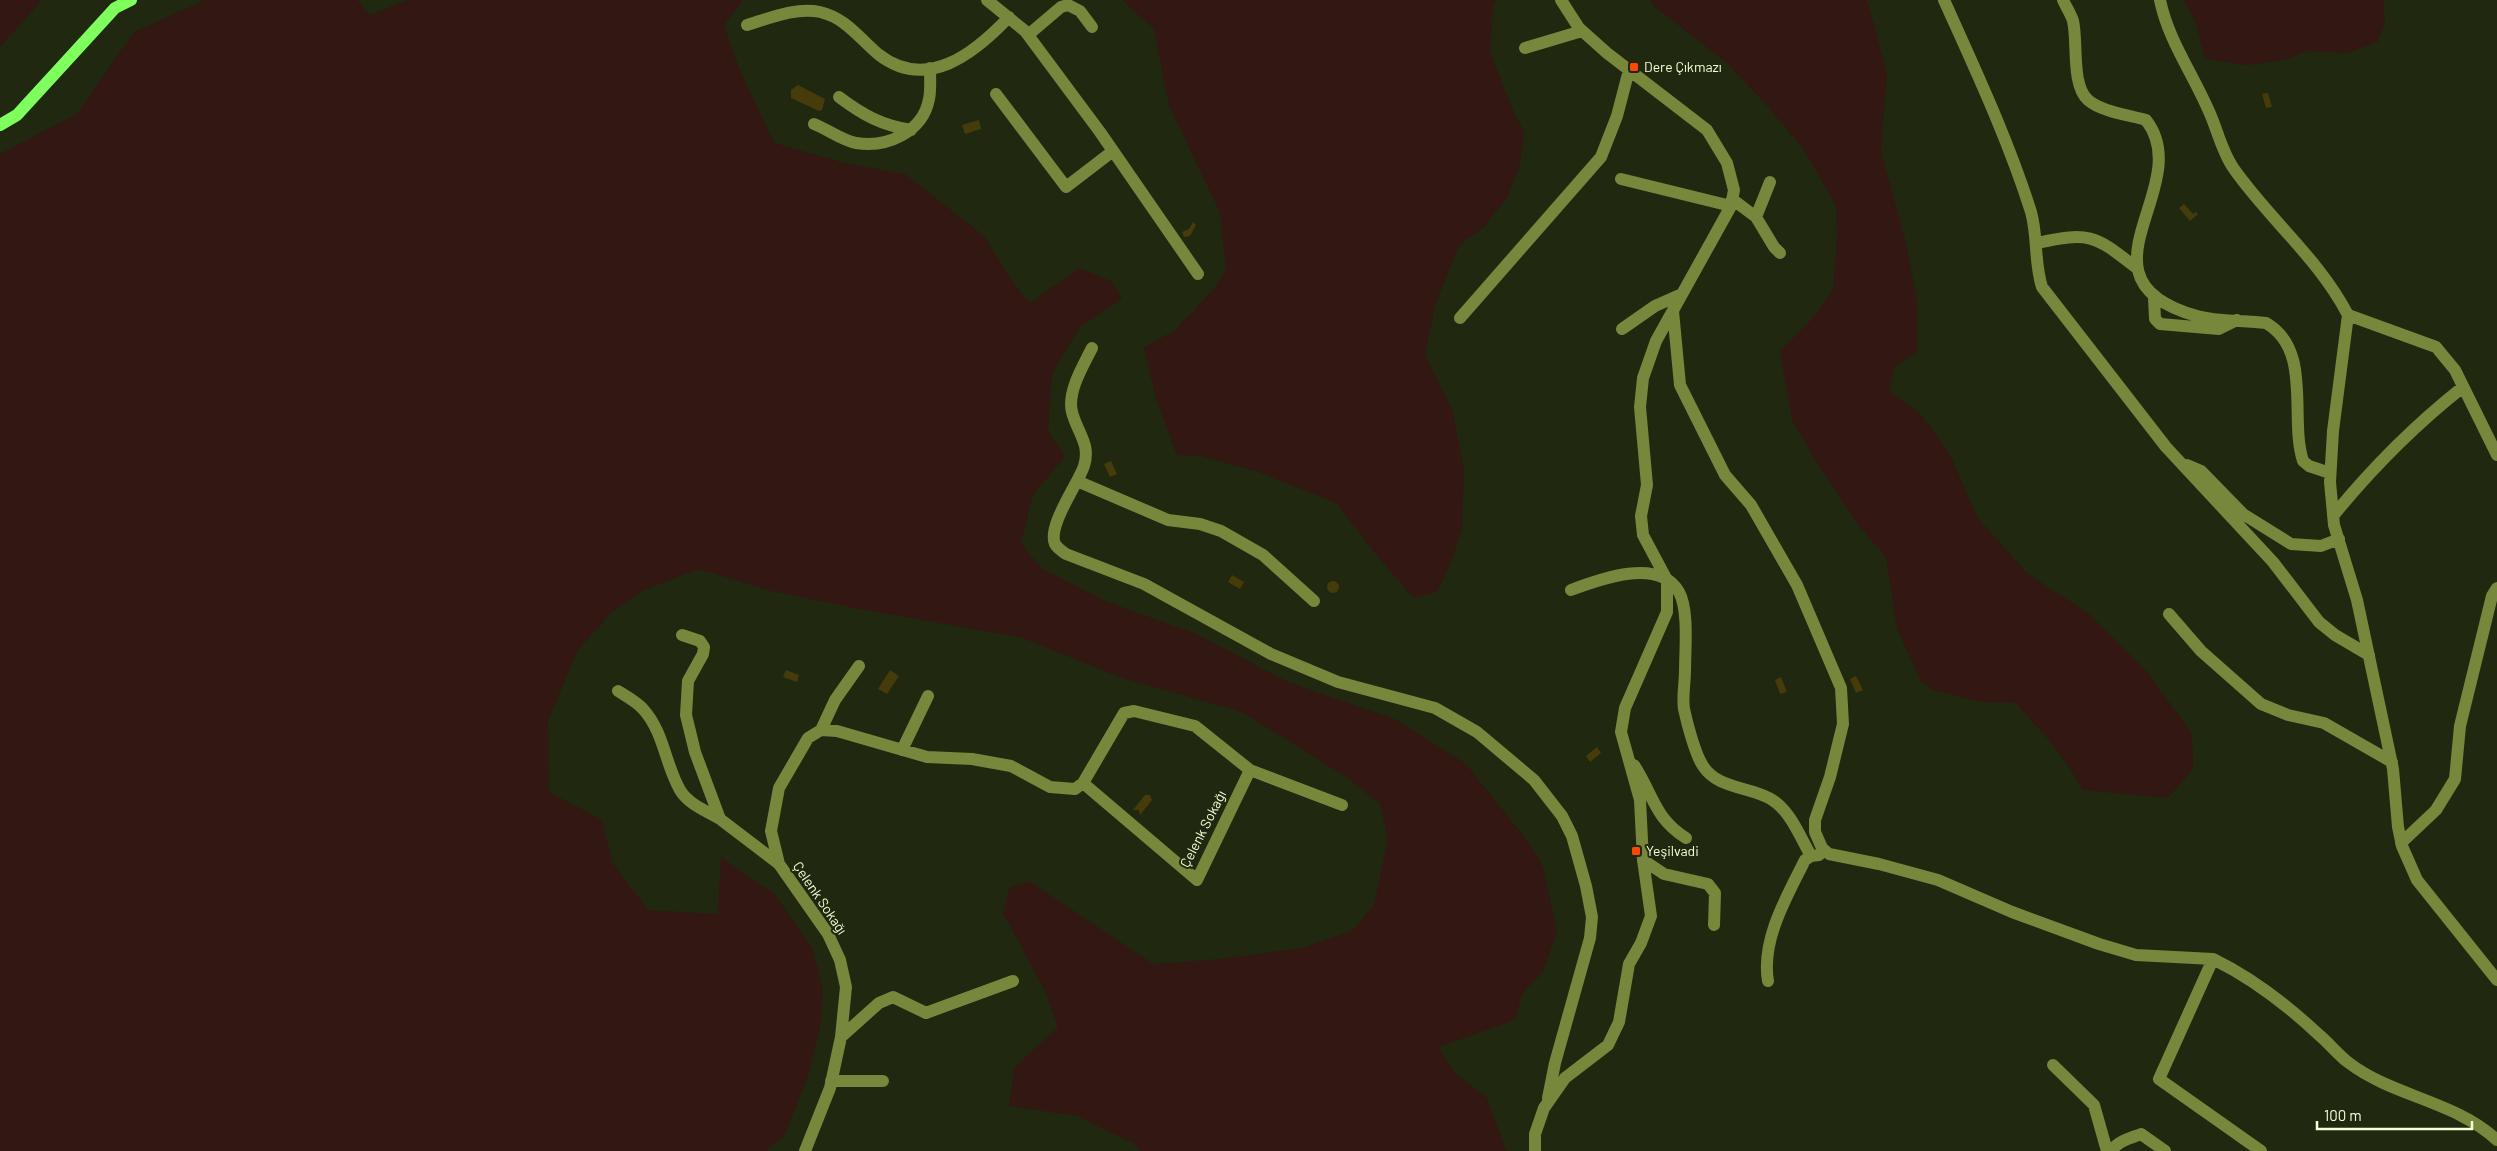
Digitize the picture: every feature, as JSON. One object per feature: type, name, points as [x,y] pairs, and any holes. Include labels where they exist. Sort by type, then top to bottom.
[{"type":"main road","points":[[0,125],[17,115],[115,8],[131,0]]},
{"type":"street","points":[[987,0],[1028,35],[1113,151],[1198,274]]},
{"type":"street","points":[[1561,0],[1582,31],[1707,130],[1727,164],[1734,190],[1731,203],[1656,341],[1643,378],[1640,407],[1647,486],[1641,516],[1643,535],[1667,580],[1680,593],[1684,612],[1684,708],[1701,763],[1713,779],[1769,798],[1779,805],[1791,820],[1811,856]]},
{"type":"street","points":[[1944,0],[1984,89],[2031,213],[2037,243],[2036,258],[2042,287],[2180,462],[2273,562],[2319,622],[2335,635],[2369,655]]},
{"type":"street","points":[[2063,0],[2073,21],[2080,86],[2084,96],[2089,102],[2146,120],[2158,139],[2160,164],[2136,253],[2138,269],[2145,286],[2154,298],[2198,316],[2266,323],[2272,326],[2292,353],[2296,380],[2300,454],[2309,466],[2330,473]]},
{"type":"street","points":[[2160,0],[2164,21],[2208,107],[2233,168],[2310,258],[2334,289],[2348,315],[2333,431],[2330,473],[2333,516],[2358,600],[2392,762],[2401,843],[2417,880],[2497,980]]},
{"type":"street","points":[[1028,35],[1061,7],[1068,4],[1080,11],[1092,27]]},
{"type":"street","points":[[746,24],[802,10],[821,12],[839,19],[878,54],[896,66],[916,70],[950,64],[985,42],[1009,18]]},
{"type":"street","points":[[1525,48],[1582,31]]},
{"type":"street","points":[[814,124],[856,143],[880,142],[901,137],[911,130],[930,99],[930,68]]},
{"type":"street","points":[[1460,318],[1601,157],[1611,134],[1629,70]]},
{"type":"street","points":[[996,94],[1066,187],[1113,151]]},
{"type":"street","points":[[839,97],[865,116],[892,127],[911,130]]},
{"type":"street","points":[[1621,179],[1731,203],[1756,217],[1774,247],[1780,253]]},
{"type":"street","points":[[1756,217],[1770,182]]},
{"type":"street","points":[[2037,243],[2064,237],[2090,237],[2108,246],[2138,269]]},
{"type":"street","points":[[1622,329],[1655,306],[1682,294]]},
{"type":"street","points":[[2154,298],[2154,319],[2160,324],[2219,329],[2238,320]]},
{"type":"street","points":[[1673,311],[1680,386],[1725,475],[1751,505],[1797,584],[1841,688],[1843,724],[1830,777],[1815,820],[1817,837],[1822,848],[1829,854]]},
{"type":"street","points":[[2348,315],[2436,347],[2455,370],[2497,455]]},
{"type":"street","points":[[1092,348],[1082,368],[1071,399],[1072,413],[1086,446],[1084,466],[1058,520],[1053,536],[1055,545],[1066,554],[1144,584],[1271,654],[1338,682],[1435,708],[1478,732],[1534,780],[1562,816],[1572,836],[1586,886],[1592,917],[1590,938],[1555,1063],[1547,1103],[1535,1134],[1535,1151]]},
{"type":"street","points":[[2333,516],[2368,474],[2430,414],[2464,387]]},
{"type":"street","points":[[2180,462],[2201,471],[2243,514],[2291,544],[2321,546],[2339,539]]},
{"type":"street","points":[[1077,480],[1168,520],[1200,524],[1221,531],[1263,555],[1314,601]]},
{"type":"street","points":[[1571,590],[1597,580],[1625,574],[1650,573],[1667,580]]},
{"type":"street","points":[[1547,1103],[1565,1078],[1608,1045],[1619,1022],[1629,964],[1641,943],[1652,916],[1643,860],[1640,800],[1621,732],[1625,708],[1667,612],[1667,580]]},
{"type":"street","points":[[2401,843],[2436,810],[2455,779],[2460,726],[2492,596],[2497,588]]},
{"type":"street","points":[[2169,614],[2201,652],[2260,704],[2288,715],[2324,723],[2392,762]]},
{"type":"street","points":[[682,635],[700,641],[704,647],[701,660],[688,681],[686,714],[695,752],[720,818]]},
{"type":"street","name":"Çelenk Sokağı","points":[[779,864],[770,831],[779,788],[808,738],[820,730],[835,700],[860,666]]},
{"type":"street","name":"Çelenk Sokağı","points":[[618,691],[643,708],[660,737],[680,790],[691,802],[720,818],[779,864],[828,934],[840,960],[846,987],[841,1037],[831,1081],[805,1151]]},
{"type":"street","points":[[902,750],[928,696]]},
{"type":"street","points":[[820,730],[837,731],[927,757],[972,759],[1011,766],[1050,787],[1076,788],[1083,783],[1124,713],[1134,710],[1195,726],[1250,770],[1342,805]]},
{"type":"street","points":[[1627,754],[1646,784],[1657,811],[1668,825],[1686,838]]},
{"type":"street","name":"Çelenk Sokağı","points":[[1083,783],[1197,880],[1250,770]]},
{"type":"street","points":[[1768,981],[1765,960],[1783,904],[1805,860],[1811,856],[1829,854],[1879,864],[1938,880],[2012,912],[2099,944],[2136,955],[2213,959],[2242,973],[2318,1033],[2348,1063],[2381,1082],[2464,1116],[2497,1140]]},
{"type":"street","points":[[1643,860],[1664,874],[1708,884],[1715,893],[1714,925]]},
{"type":"street","points":[[2213,959],[2159,1079],[2261,1151]]},
{"type":"street","points":[[841,1037],[879,1004],[893,997],[926,1013],[1013,981]]},
{"type":"street","points":[[2053,1066],[2094,1104],[2107,1151]]},
{"type":"street","points":[[831,1081],[883,1081]]},
{"type":"street","points":[[2112,1151],[2114,1146],[2141,1134],[2165,1151]]},
{"type":"shaded area","points":[[0,0],[42,0],[0,47]]},
{"type":"shaded area","points":[[205,0],[357,0],[370,15],[407,0],[743,0],[724,25],[739,68],[774,143],[844,163],[905,174],[984,236],[1013,282],[1030,303],[1080,268],[1111,281],[1122,299],[1080,327],[1052,374],[1048,431],[1065,456],[1033,495],[1021,544],[1041,568],[1105,601],[1196,634],[1288,682],[1397,720],[1466,764],[1529,843],[1543,867],[1557,932],[1543,971],[1522,994],[1515,1020],[1438,1047],[1455,1073],[1487,1098],[1506,1151],[1140,1151],[1133,1143],[1077,1116],[1009,1106],[1014,1068],[1058,1027],[1045,991],[1003,913],[1010,887],[1030,882],[1153,964],[1220,959],[1302,948],[1353,930],[1374,905],[1388,839],[1380,804],[1348,778],[1242,712],[1122,678],[1020,637],[859,609],[767,590],[699,569],[644,590],[612,612],[577,651],[548,721],[549,792],[602,820],[613,864],[648,910],[718,914],[721,857],[775,895],[813,949],[823,991],[820,1027],[808,1076],[784,1136],[766,1151],[0,1151],[0,154],[77,114],[134,32]]},
{"type":"shaded area","points":[[1122,0],[1496,0],[1493,8],[1490,52],[1511,106],[1524,132],[1519,169],[1506,199],[1483,228],[1459,245],[1435,306],[1425,355],[1452,409],[1464,469],[1462,528],[1450,565],[1437,592],[1414,598],[1378,557],[1336,503],[1259,472],[1201,456],[1177,455],[1156,399],[1144,347],[1174,331],[1214,289],[1226,269],[1220,212],[1169,106],[1154,29]]},
{"type":"shaded area","points":[[1651,0],[1867,0],[1887,73],[1881,152],[1906,243],[1917,301],[1917,352],[1894,367],[1889,391],[1919,412],[1950,454],[1977,517],[2028,574],[2089,614],[2148,673],[2192,734],[2193,769],[2168,798],[2083,790],[2052,744],[2015,703],[1980,702],[1933,690],[1921,681],[1897,629],[1886,557],[1859,526],[1818,465],[1792,420],[1780,351],[1810,321],[1833,290],[1837,239],[1836,205],[1802,147],[1763,101],[1727,63],[1654,6]]},
{"type":"shaded area","points":[[2184,0],[2383,0],[2385,23],[2378,42],[2347,53],[2306,51],[2284,60],[2247,65],[2205,59],[2196,24]]},
{"type":"shaded area","points":[[798,85],[825,99],[822,110],[819,111],[791,98],[791,90]]},
{"type":"shaded area","points":[[2268,93],[2272,107],[2266,108],[2262,94]]},
{"type":"shaded area","points":[[979,120],[981,129],[965,134],[962,125]]},
{"type":"shaded area","points":[[2184,204],[2193,214],[2196,212],[2198,214],[2190,221],[2179,208]]},
{"type":"shaded area","points":[[1193,222],[1196,225],[1190,236],[1184,237],[1182,232],[1189,229]]},
{"type":"shaded area","points":[[1111,461],[1117,474],[1110,477],[1104,464]]},
{"type":"shaded area","points":[[1232,575],[1244,582],[1240,589],[1228,582]]},
{"type":"shaded area","points":[[1335,581],[1338,582],[1338,592],[1331,593],[1328,592],[1327,585],[1328,582]]},
{"type":"shaded area","points":[[786,670],[799,675],[797,682],[783,677]]},
{"type":"shaded area","points":[[890,670],[899,676],[887,694],[878,689]]},
{"type":"shaded area","points":[[1856,676],[1863,690],[1856,693],[1850,679]]},
{"type":"shaded area","points":[[1781,677],[1787,692],[1780,694],[1775,680]]},
{"type":"shaded area","points":[[1597,747],[1601,753],[1590,762],[1586,756]]},
{"type":"shaded area","points":[[1145,795],[1150,795],[1152,800],[1140,815],[1139,810],[1133,810]]},
{"type":"place","name":"Dere Çıkmazı","points":[[1634,67]]},
{"type":"place","name":"Yeşilvadi","points":[[1636,851]]}]
